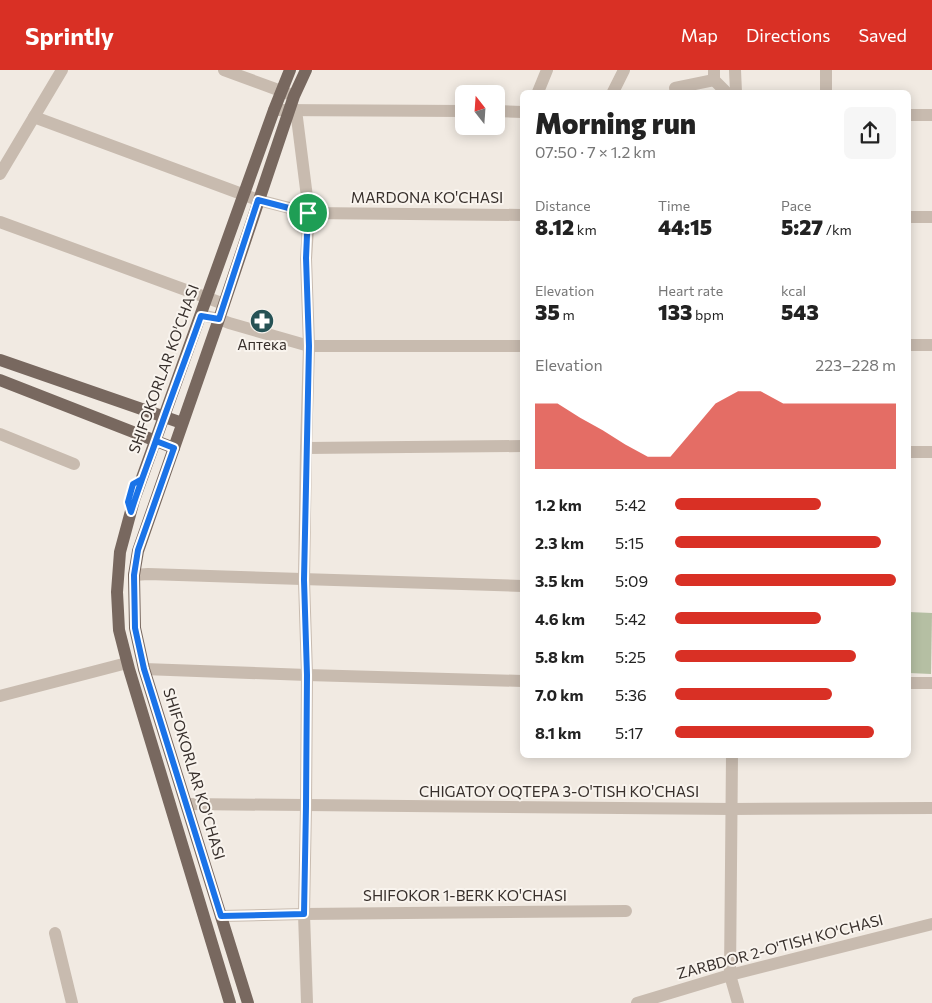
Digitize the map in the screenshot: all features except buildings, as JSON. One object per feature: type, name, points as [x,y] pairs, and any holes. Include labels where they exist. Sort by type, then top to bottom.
[{"type":"main road","name":"SHIFOKORLAR KO'CHASI","points":[[230,1003],[127,662],[119,630],[116,592],[120,552],[142,479],[290,70]]},
{"type":"main road","name":"SHIFOKORLAR KO'CHASI","points":[[248,1003],[144,669],[135,628],[134,575],[138,550],[219,319],[258,200],[293,110],[294,96],[306,70]]},
{"type":"main road","points":[[0,360],[182,423]]},
{"type":"main road","points":[[0,380],[174,448]]},
{"type":"street","points":[[0,174],[62,70]]},
{"type":"street","points":[[224,70],[294,96]]},
{"type":"street","points":[[539,90],[547,70]]},
{"type":"street","points":[[614,90],[624,70]]},
{"type":"street","points":[[735,70],[736,90]]},
{"type":"street","points":[[826,70],[826,90]]},
{"type":"street","points":[[675,88],[714,75],[725,90]]},
{"type":"street","points":[[274,110],[455,111]]},
{"type":"street","points":[[293,110],[308,213],[306,258],[309,346],[304,580],[307,675],[304,914],[307,1003]]},
{"type":"street","points":[[505,112],[520,112]]},
{"type":"street","points":[[911,115],[932,115]]},
{"type":"street","name":"MARDONA KO'CHASI","points":[[34,117],[258,200],[308,213],[520,215]]},
{"type":"street","points":[[911,217],[932,217]]},
{"type":"street","points":[[0,222],[224,304]]},
{"type":"street","points":[[201,316],[219,319],[309,346],[520,346]]},
{"type":"street","points":[[911,345],[932,344]]},
{"type":"street","points":[[0,434],[74,464]]},
{"type":"street","points":[[306,448],[520,446]]},
{"type":"street","points":[[911,452],[932,452]]},
{"type":"street","points":[[134,575],[520,586]]},
{"type":"street","points":[[0,696],[127,662]]},
{"type":"street","points":[[144,669],[520,681]]},
{"type":"street","points":[[911,682],[932,683]]},
{"type":"street","points":[[732,758],[730,975],[738,1003]]},
{"type":"street","name":"CHIGATOY OQTEPA 3-O'TISH KO'CHASI","points":[[186,804],[732,809],[932,808]]},
{"type":"street","name":"SHIFOKOR 1-BERK KO'CHASI","points":[[221,916],[626,911]]},
{"type":"street","name":"ZARBDOR 2-O'TISH KO'CHASI","points":[[637,1003],[730,975],[932,924]]},
{"type":"street","points":[[55,933],[72,1003]]},
{"type":"green space","points":[[911,612],[932,613],[931,674],[911,673]]},
{"type":"place","name":"Аптека","points":[[262,321]]},
{"type":"route","points":[[308,213],[258,200],[219,319],[201,316],[164,416],[156,441],[145,470],[134,500],[131,512],[128,502],[133,484],[142,479],[156,441],[174,448],[138,550],[134,575],[135,628],[144,669],[221,916],[304,914],[307,675],[304,580],[309,346],[306,258],[308,213]]}]
